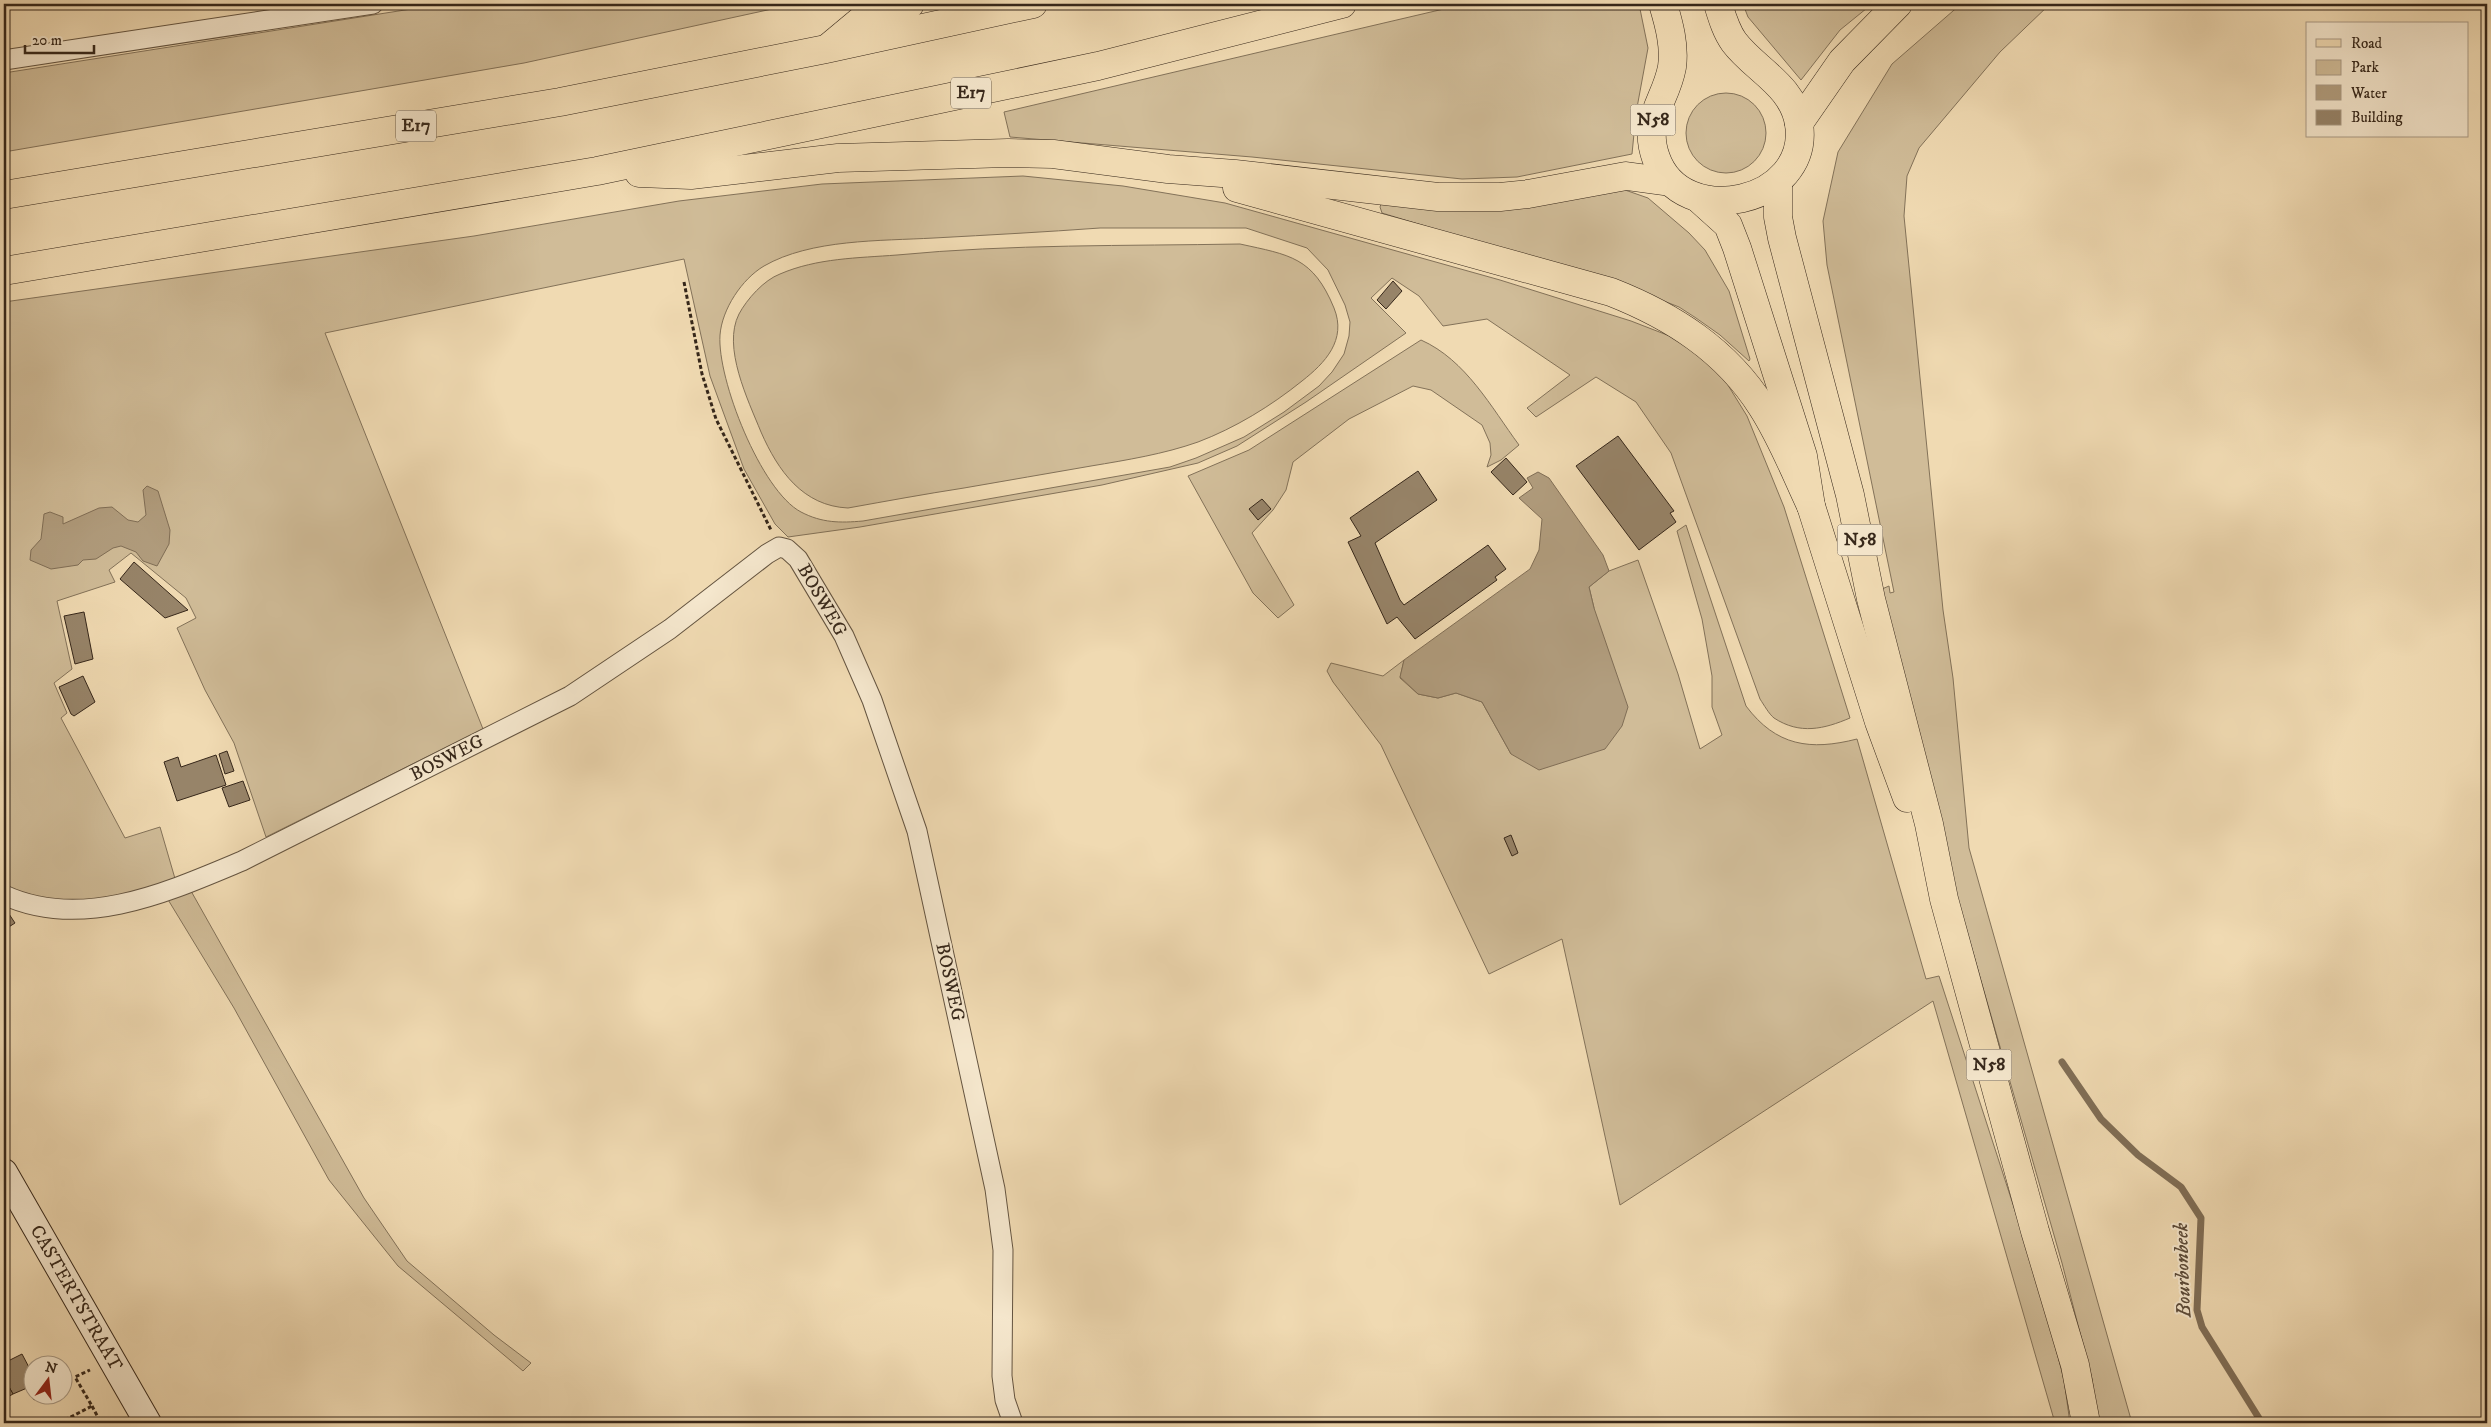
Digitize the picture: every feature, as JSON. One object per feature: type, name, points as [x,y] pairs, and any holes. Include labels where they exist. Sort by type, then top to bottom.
[{"type":"main road","points":[[826,50],[865,17],[910,4]]},
{"type":"main road","name":"E17","points":[[4,195],[560,102],[826,50],[1033,4]]},
{"type":"main road","name":"E17","points":[[4,271],[597,171],[1098,66],[1342,4]]},
{"type":"main road","name":"N58","points":[[1664,4],[1671,35],[1673,58],[1669,77],[1656,108],[1652,133],[1656,159],[1670,182],[1689,196],[1732,201],[1746,199],[1778,182],[1793,159],[1799,142],[1799,123],[1792,105],[1781,87],[1735,43],[1724,24],[1718,4]]},
{"type":"main road","points":[[1799,123],[1842,61],[1898,4]]},
{"type":"main road","points":[[597,171],[691,175],[829,159],[954,153],[1053,154],[1168,169],[1235,174],[1390,192],[1469,198],[1528,194],[1626,176],[1670,182]]},
{"type":"main road","points":[[1168,169],[1592,286],[1649,307],[1697,338],[1718,355],[1748,388],[1780,438],[1811,506]]},
{"type":"main road","name":"N58","points":[[1778,182],[1778,217],[1782,238],[1850,495],[1872,599],[1929,824],[1944,899],[2075,1365],[2086,1423]]},
{"type":"main road","name":"N58","points":[[1698,198],[1728,225],[1737,248],[1803,456],[1811,506],[1879,722],[1944,899]]},
{"type":"main road","name":"CASTERTSTRAAT","points":[[4,1172],[148,1423]]},
{"type":"street","points":[[4,60],[373,4]]},
{"type":"street","name":"BOSWEG","points":[[4,895],[37,908],[54,910],[122,904],[185,884],[242,861],[570,696],[670,629],[779,547],[787,548],[798,559],[844,636],[872,700],[917,831],[995,1189],[1003,1250],[1002,1376],[1005,1400],[1013,1423]]},
{"type":"path","points":[[684,282],[702,374],[716,419],[779,547]]},
{"type":"path","points":[[101,1423],[75,1378],[110,1358]]},
{"type":"path","points":[[59,1423],[92,1406]]},
{"type":"green space","points":[[443,4],[795,4],[524,63],[4,152],[4,73]]},
{"type":"green space","points":[[1465,4],[1639,4],[1648,48],[1636,113],[1632,154],[1517,177],[1462,179],[1252,157],[1010,137],[1004,112]]},
{"type":"green space","points":[[1743,4],[1872,4],[1840,30],[1801,80],[1748,17]]},
{"type":"green space","points":[[1961,4],[2050,4],[2000,52],[1919,148],[1907,176],[1904,216],[1943,610],[1953,678],[1969,848],[2132,1423],[2098,1423],[2092,1379],[2062,1263],[1929,799],[1882,589],[1889,586],[1890,593],[1894,592],[1827,265],[1823,221],[1838,152],[1892,64]]},
{"type":"green space","points":[[1718,93],[1734,93],[1748,100],[1759,111],[1766,125],[1766,141],[1763,148],[1748,166],[1734,173],[1718,173],[1704,166],[1693,155],[1686,141],[1686,125],[1693,111],[1704,100]]},
{"type":"green space","points":[[1023,176],[1123,186],[1225,203],[1500,280],[1631,321],[1680,340],[1718,369],[1747,416],[1784,507],[1850,718],[1831,725],[1803,728],[1793,727],[1774,718],[1770,714],[1760,699],[1671,453],[1636,402],[1596,377],[1536,417],[1527,408],[1570,375],[1487,319],[1443,326],[1419,296],[1392,278],[1371,298],[1406,333],[1306,402],[1237,446],[1198,463],[1102,485],[860,527],[788,537],[775,524],[744,469],[710,376],[684,259],[325,333],[483,729],[266,837],[234,743],[205,690],[177,628],[196,618],[186,598],[131,553],[109,570],[115,582],[57,601],[72,669],[54,683],[67,713],[61,718],[125,838],[160,827],[176,882],[134,895],[64,904],[4,887],[4,302],[474,236],[679,201],[822,184]],"holes":[[[1100,228],[1246,228],[1307,248],[1328,270],[1345,305],[1350,322],[1349,336],[1344,354],[1332,372],[1319,386],[1284,412],[1244,437],[1196,458],[1170,467],[863,521],[847,522],[831,521],[809,516],[786,500],[771,482],[744,432],[726,378],[721,354],[720,335],[722,325],[734,296],[748,279],[764,266],[783,257],[824,246],[869,241]]]},
{"type":"green space","points":[[1625,190],[1648,198],[1689,233],[1705,250],[1729,291],[1750,359],[1749,361],[1720,335],[1679,307],[1636,290],[1382,213],[1380,207],[1381,204]]},
{"type":"green space","points":[[1240,244],[1273,251],[1298,261],[1308,268],[1326,291],[1334,308],[1338,330],[1336,340],[1332,350],[1311,374],[1265,408],[1212,436],[1172,450],[848,508],[832,506],[818,501],[805,493],[784,473],[775,460],[750,405],[735,357],[733,342],[735,327],[742,308],[751,296],[774,277],[808,265],[853,258],[940,251],[1068,246]]},
{"type":"green space","points":[[1421,340],[1437,349],[1464,372],[1488,400],[1519,445],[1501,460],[1487,467],[1491,455],[1490,443],[1482,425],[1431,390],[1413,386],[1349,419],[1293,462],[1286,490],[1273,510],[1252,533],[1294,605],[1278,618],[1253,593],[1188,476],[1249,450]]},
{"type":"green space","points":[[1686,525],[1746,706],[1769,730],[1795,742],[1824,745],[1857,739],[1926,979],[1939,976],[2041,1291],[2064,1380],[2070,1423],[2055,1423],[1933,1001],[1620,1205],[1562,939],[1489,974],[1381,745],[1333,682],[1327,671],[1331,663],[1383,676],[1404,660],[1400,678],[1418,694],[1438,698],[1456,693],[1482,702],[1511,754],[1594,608],[1589,587],[1609,571],[1638,560],[1678,674],[1700,749],[1722,735],[1712,707],[1712,676],[1702,619],[1677,531]]},
{"type":"green space","points":[[191,891],[364,1198],[407,1261],[494,1335],[531,1363],[523,1371],[398,1266],[329,1180],[234,1008],[167,898]]},
{"type":"water","points":[[1538,472],[1549,478],[1603,555],[1609,571],[1589,587],[1594,608],[1628,707],[1622,726],[1605,749],[1539,770],[1511,754],[1482,702],[1456,693],[1438,698],[1418,694],[1400,677],[1404,660],[1530,569],[1539,550],[1542,519],[1519,498],[1533,488],[1527,478]]},
{"type":"water","points":[[147,486],[158,491],[170,530],[169,544],[157,566],[143,561],[136,552],[121,546],[113,548],[96,559],[83,560],[78,565],[51,569],[30,560],[31,550],[41,539],[44,514],[50,512],[63,517],[63,524],[99,508],[112,507],[128,520],[138,522],[146,515],[143,490]]},
{"type":"building","points":[[1393,281],[1402,291],[1386,309],[1377,300]]},
{"type":"building","points":[[1618,436],[1674,511],[1670,513],[1676,522],[1639,550],[1576,466]]},
{"type":"building","points":[[1506,458],[1527,482],[1513,495],[1491,472]]},
{"type":"building","points":[[1418,471],[1437,500],[1375,543],[1400,600],[1404,605],[1488,545],[1506,569],[1495,577],[1497,580],[1415,639],[1397,617],[1387,624],[1348,542],[1361,536],[1350,518]]},
{"type":"building","points":[[1262,499],[1271,509],[1258,520],[1249,509]]},
{"type":"building","points":[[134,562],[188,610],[165,618],[120,579]]},
{"type":"building","points":[[84,612],[93,659],[75,664],[64,616]]},
{"type":"building","points":[[83,676],[95,702],[74,716],[71,714],[59,687]]},
{"type":"building","points":[[227,751],[234,771],[225,774],[219,754]]},
{"type":"building","points":[[216,755],[226,785],[177,801],[164,762],[178,757],[181,767]]},
{"type":"building","points":[[243,781],[250,800],[229,807],[222,788]]},
{"type":"building","points":[[1511,835],[1518,853],[1512,856],[1504,838]]},
{"type":"building","points":[[7,911],[15,923],[4,930],[4,913]]},
{"type":"building","points":[[22,1354],[22,1390],[13,1394],[4,1378],[4,1363]]},
{"type":"building","points":[[4,1378],[13,1394],[4,1399]]},
{"type":"building","points":[[4,1405],[9,1414],[4,1417]]},
{"type":"waterway","name":"Bourbonbeek","points":[[2062,1062],[2101,1119],[2138,1155],[2181,1187],[2201,1218],[2197,1310],[2202,1327],[2262,1423]]}]
